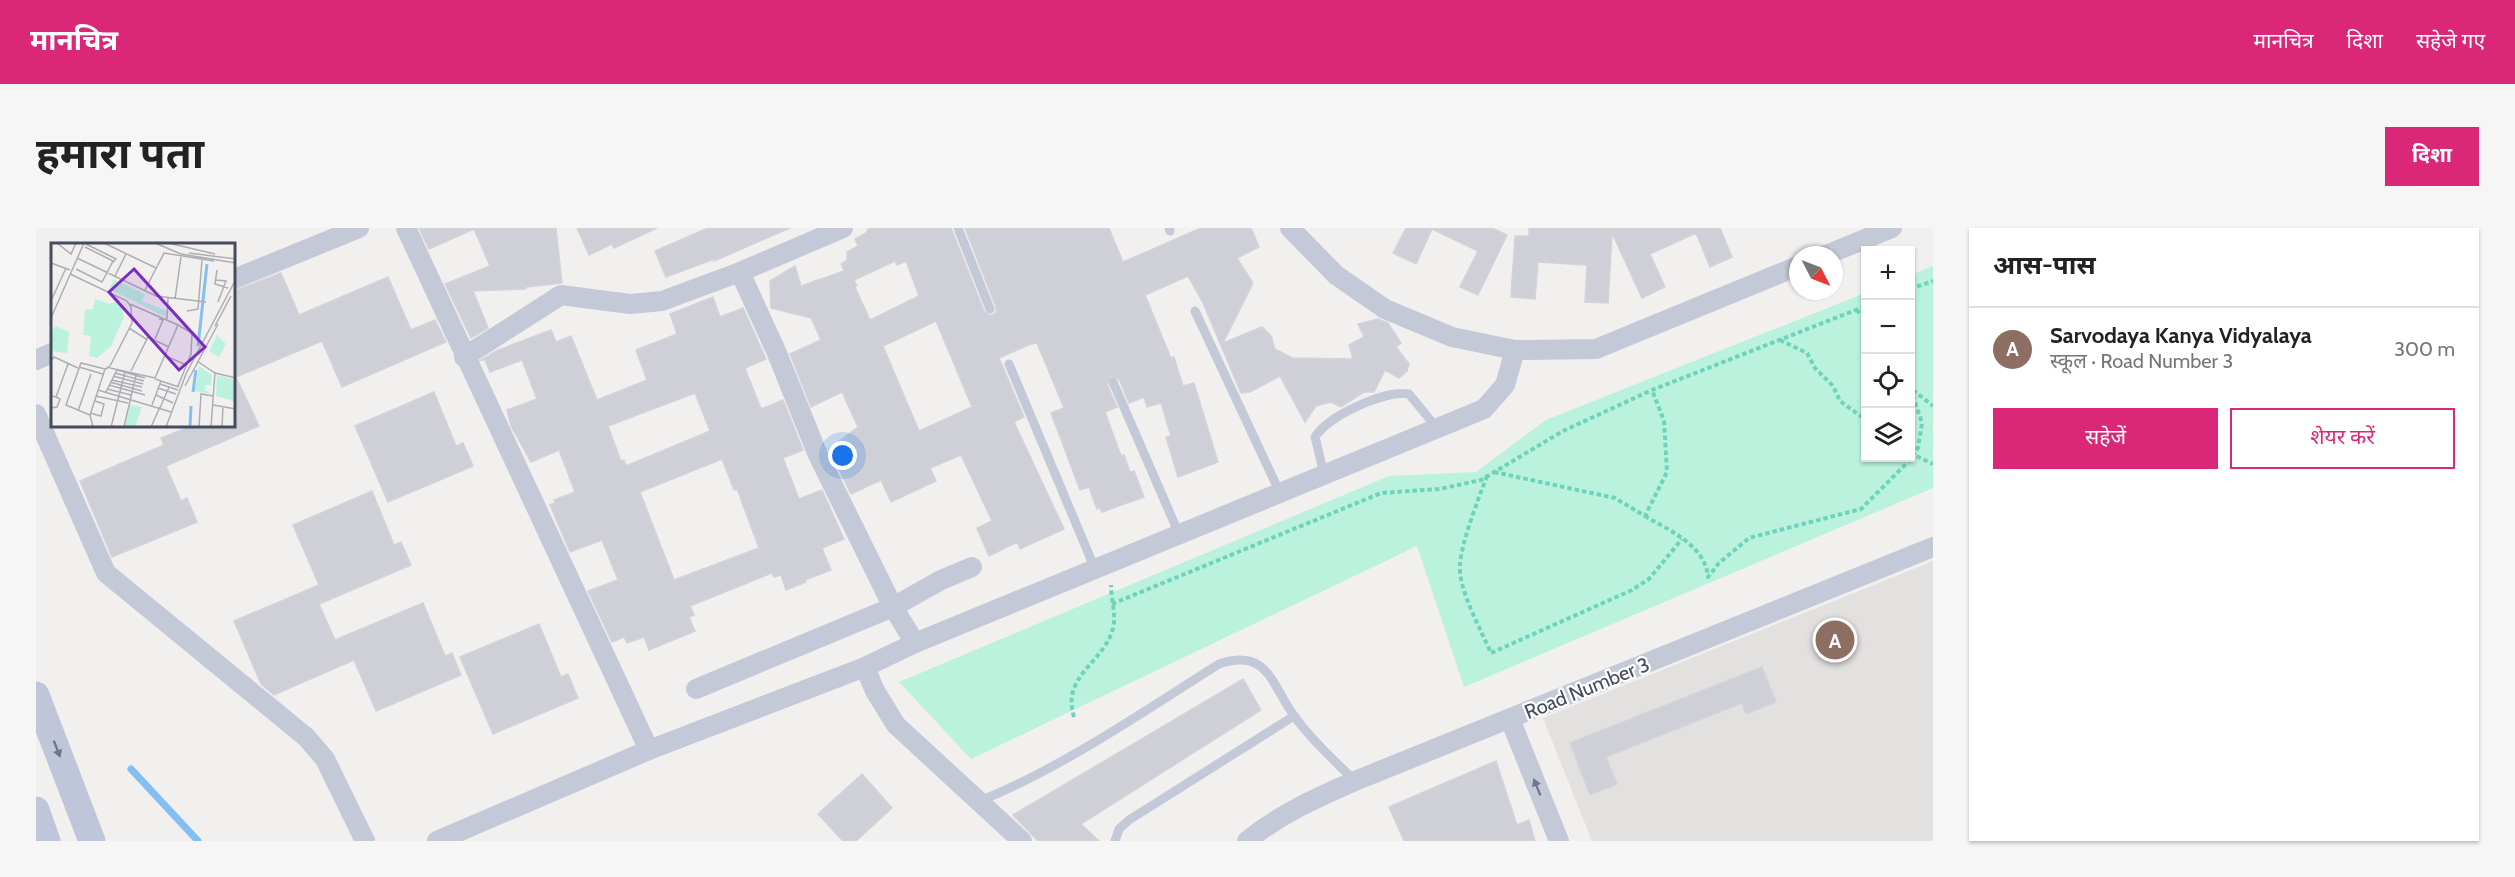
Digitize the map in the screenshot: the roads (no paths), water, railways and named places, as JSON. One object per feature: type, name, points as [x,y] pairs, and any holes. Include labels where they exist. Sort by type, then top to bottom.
[{"type":"main road","points":[[36,694],[92,841]]},
{"type":"main road","points":[[36,810],[46,841]]},
{"type":"street","points":[[236,278],[359,228]]},
{"type":"street","points":[[406,228],[464,357],[650,750]]},
{"type":"street","points":[[464,357],[561,295],[630,304],[662,301],[740,272],[843,228]]},
{"type":"street","points":[[1290,228],[1336,275],[1385,309],[1452,337],[1515,350],[1596,349],[1789,270]]},
{"type":"street","points":[[1843,248],[1892,228]]},
{"type":"street","points":[[740,272],[776,351],[818,455],[892,607],[915,643]]},
{"type":"street","points":[[437,841],[650,750],[865,667],[915,643],[1484,409],[1505,386],[1515,350]]},
{"type":"street","points":[[36,360],[51,353]]},
{"type":"street","points":[[36,414],[106,573],[306,737],[325,759],[364,841]]},
{"type":"street","name":"Road Number 3","points":[[1247,841],[1270,822],[1297,807],[1355,781],[1933,547]]},
{"type":"street","points":[[696,689],[892,607],[941,580],[972,567]]},
{"type":"street","points":[[865,667],[874,691],[896,724],[1022,841]]},
{"type":"street","points":[[1510,719],[1559,841]]},
{"type":"lane","points":[[958,228],[990,309]]},
{"type":"lane","points":[[1195,311],[1280,493]]},
{"type":"lane","points":[[1009,364],[1102,566]]},
{"type":"lane","points":[[1113,382],[1179,534]]},
{"type":"lane","points":[[1324,474],[1315,437],[1322,426],[1380,398],[1397,392],[1409,394],[1437,428]]},
{"type":"lane","points":[[980,801],[1020,783],[1118,727],[1219,664],[1234,659],[1247,659],[1261,667],[1278,686],[1294,716],[1355,781]]},
{"type":"lane","points":[[1115,841],[1119,829],[1130,820],[1294,716]]},
{"type":"waterway","points":[[131,769],[198,841]]},
{"type":"place","name":"Sarvodaya Kanya Vidyalaya","points":[[1835,640]]}]
